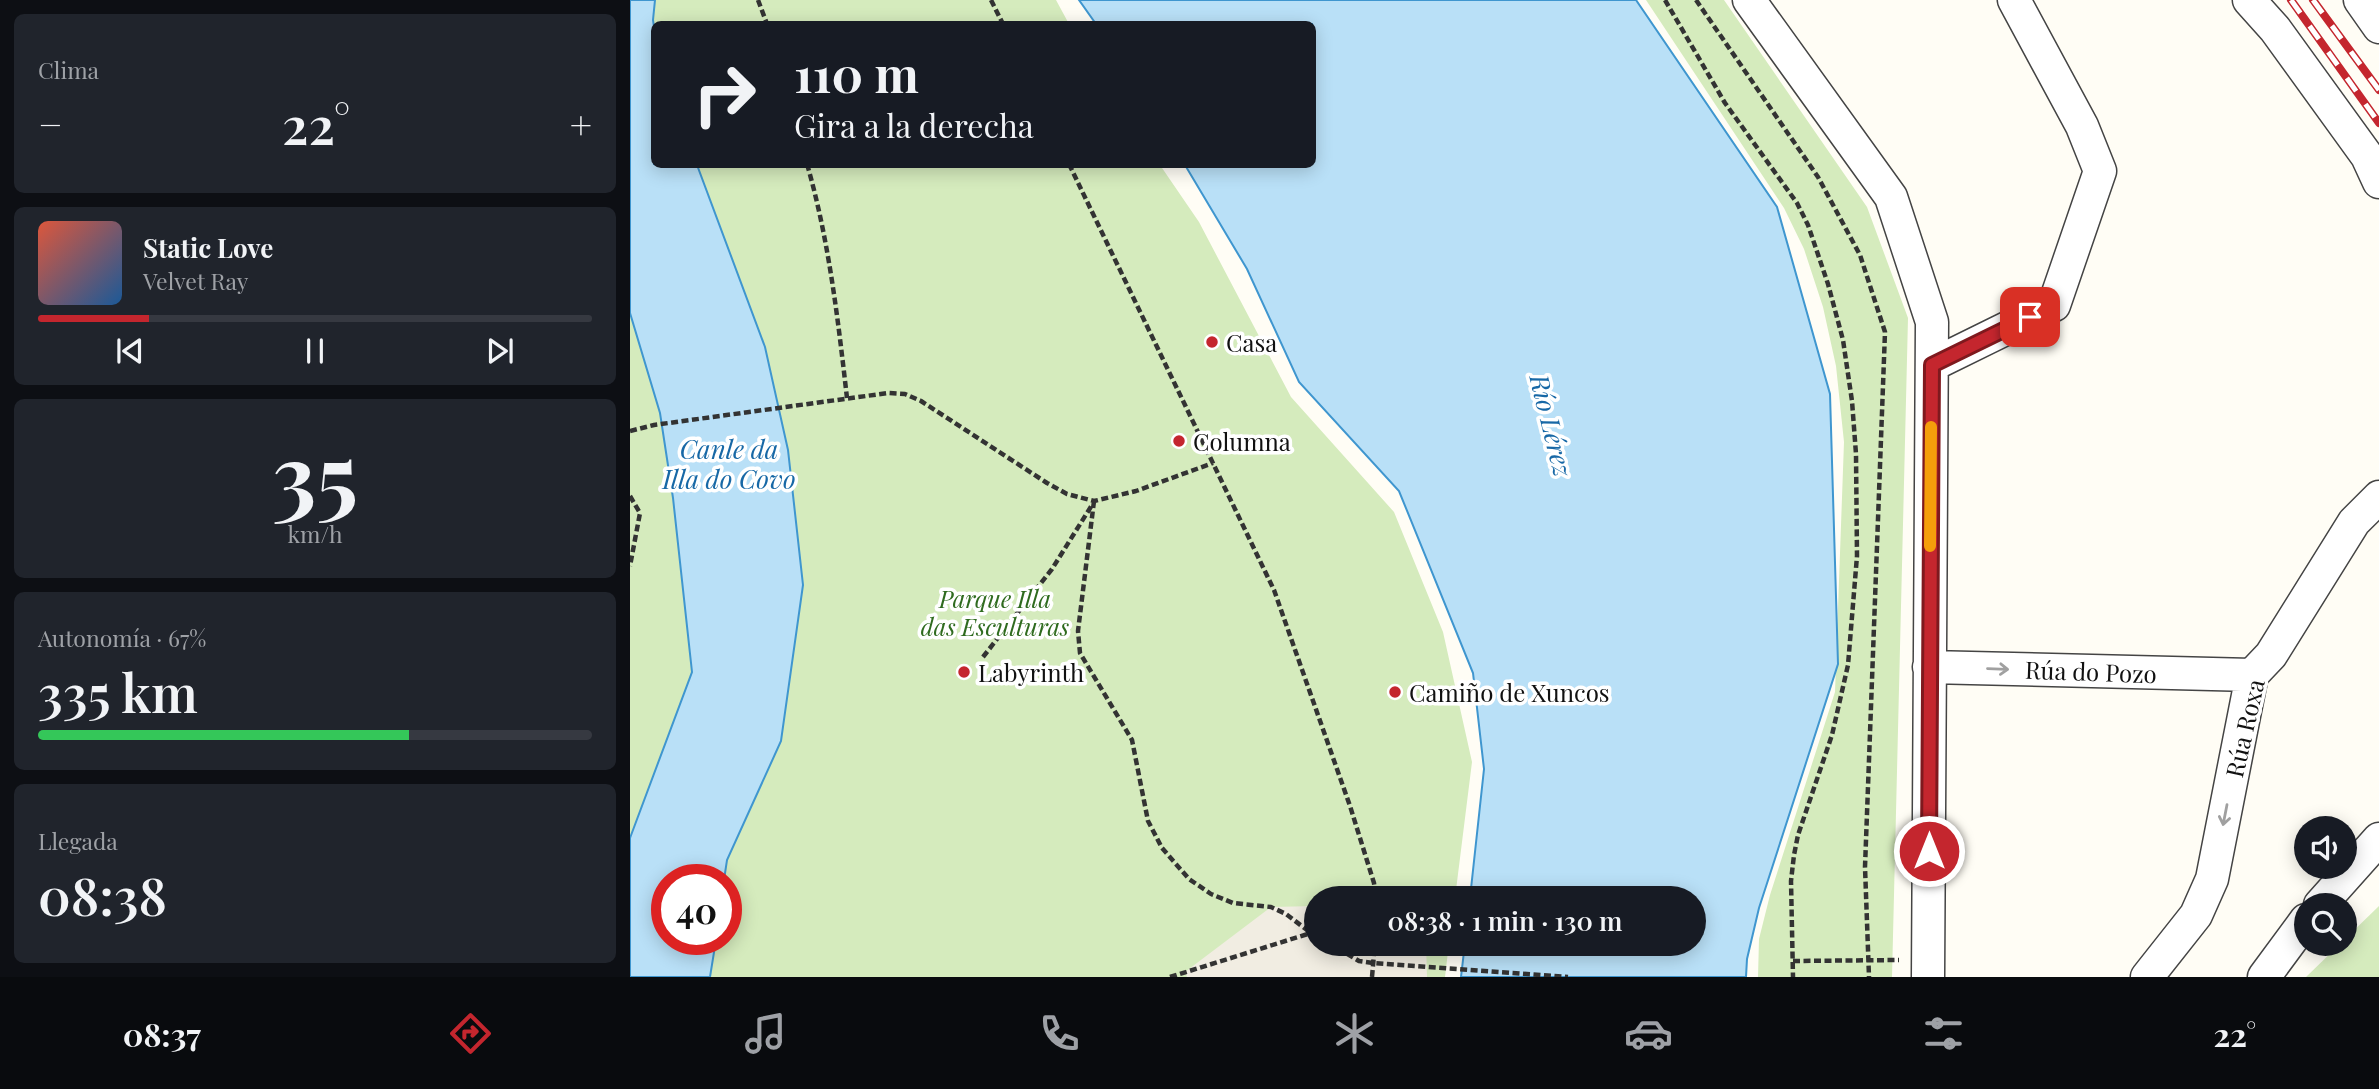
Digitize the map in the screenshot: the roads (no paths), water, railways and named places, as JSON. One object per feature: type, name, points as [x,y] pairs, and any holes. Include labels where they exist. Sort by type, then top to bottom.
[{"type":"street","points":[[1749,0],[1891,197],[1932,322],[1928,977]]},
{"type":"street","points":[[1932,365],[2054,306],[2100,171],[2082,126],[2014,0]]},
{"type":"street","points":[[2249,0],[2275,29],[2367,156],[2379,182]]},
{"type":"street","points":[[2360,0],[2379,27]]},
{"type":"street","name":"Rúa Roxa","points":[[2147,977],[2196,915],[2212,879],[2252,676],[2271,655],[2354,523],[2379,497]]},
{"type":"street","name":"Rúa do Pozo","points":[[1929,667],[2252,676]]},
{"type":"street","points":[[2331,893],[2379,839]]},
{"type":"street","points":[[2264,977],[2294,936]]},
{"type":"water","name":"Canle da Illa do Covo","points":[[630,0],[655,0],[653,21],[651,21],[651,168],[698,168],[765,347],[788,450],[803,585],[781,741],[726,864],[651,864],[651,955],[714,955],[710,977],[630,977],[630,838],[692,672],[673,498],[660,413],[630,313]]},
{"type":"water","name":"Río Lérez","points":[[1079,0],[1636,0],[1777,207],[1830,394],[1838,664],[1759,908],[1747,959],[1746,977],[1461,977],[1463,956],[1706,956],[1706,886],[1471,886],[1484,769],[1473,673],[1399,491],[1299,382],[1247,269],[1187,168],[1316,168],[1316,21],[1094,21]]},
{"type":"railway","points":[[2291,0],[2379,123]]},
{"type":"railway","points":[[2313,0],[2379,90]]},
{"type":"place","name":"Casa","points":[[1212,342]]},
{"type":"place","name":"Columna","points":[[1179,441]]},
{"type":"place","name":"Labyrinth","points":[[964,672]]},
{"type":"place","name":"Camiño de Xuncos","points":[[1395,692]]},
{"type":"park label","name":"Parque Illa das Esculturas","points":[[995,612]]}]
